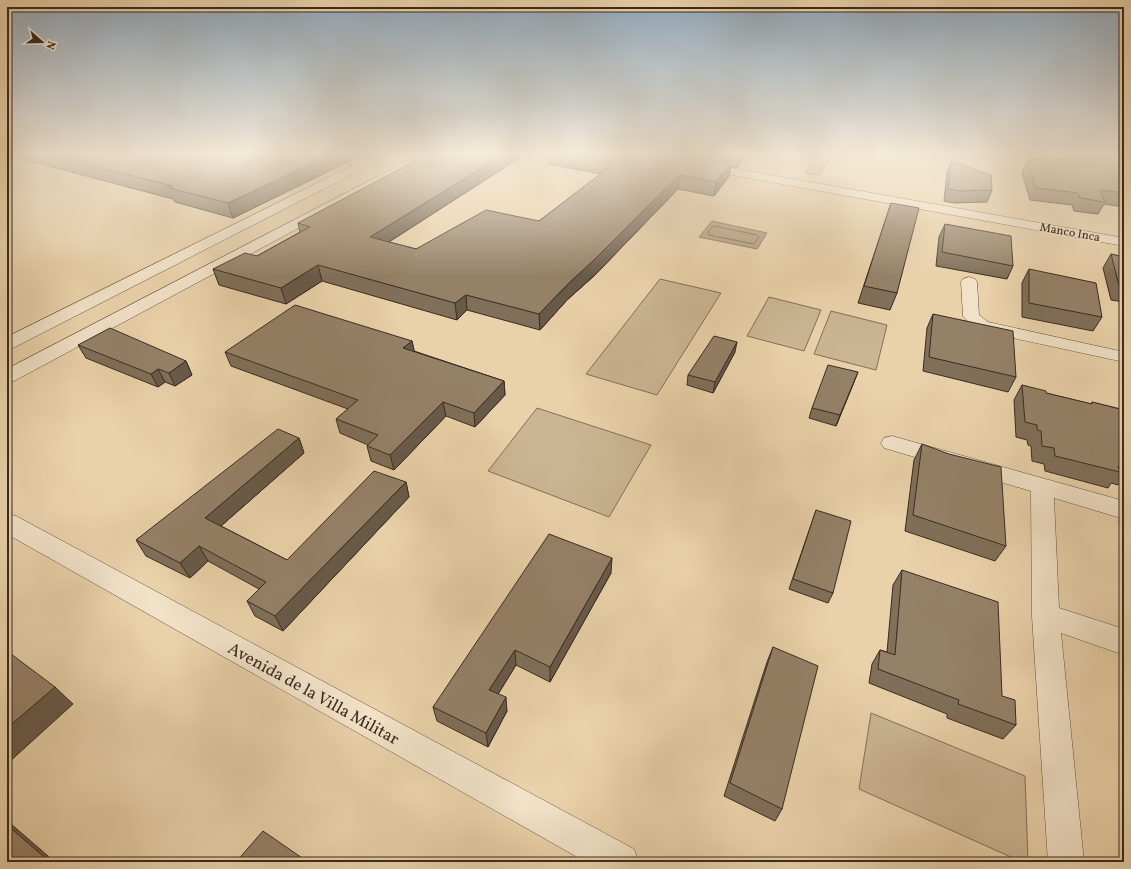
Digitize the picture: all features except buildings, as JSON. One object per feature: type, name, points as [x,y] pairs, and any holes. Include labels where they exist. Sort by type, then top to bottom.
[{"type":"street","points":[[7,344],[301,196]]},
{"type":"street","points":[[7,377],[349,196]]},
{"type":"street","name":"Manco Inca","points":[[864,196],[1124,242]]},
{"type":"street","points":[[208,242],[241,253]]},
{"type":"street","points":[[969,282],[971,316],[982,326],[1124,357]]},
{"type":"street","points":[[75,310],[110,322]]},
{"type":"street","points":[[892,443],[1124,510]]},
{"type":"street","points":[[1042,486],[1046,616],[1066,862]]},
{"type":"street","name":"Avenida de la Villa Militar","points":[[7,523],[621,862]]},
{"type":"street","points":[[1046,616],[1124,642]]},
{"type":"shaded area","points":[[660,279],[721,293],[657,395],[586,374]]},
{"type":"shaded area","points":[[769,297],[821,310],[804,351],[747,336]]},
{"type":"shaded area","points":[[831,311],[887,325],[876,370],[814,354]]},
{"type":"shaded area","points":[[537,408],[651,445],[609,517],[488,471]]},
{"type":"shaded area","points":[[871,713],[1025,776],[1028,862],[1022,862],[859,789]]},
{"type":"water","points":[[712,221],[767,233],[757,249],[699,237]]}]
